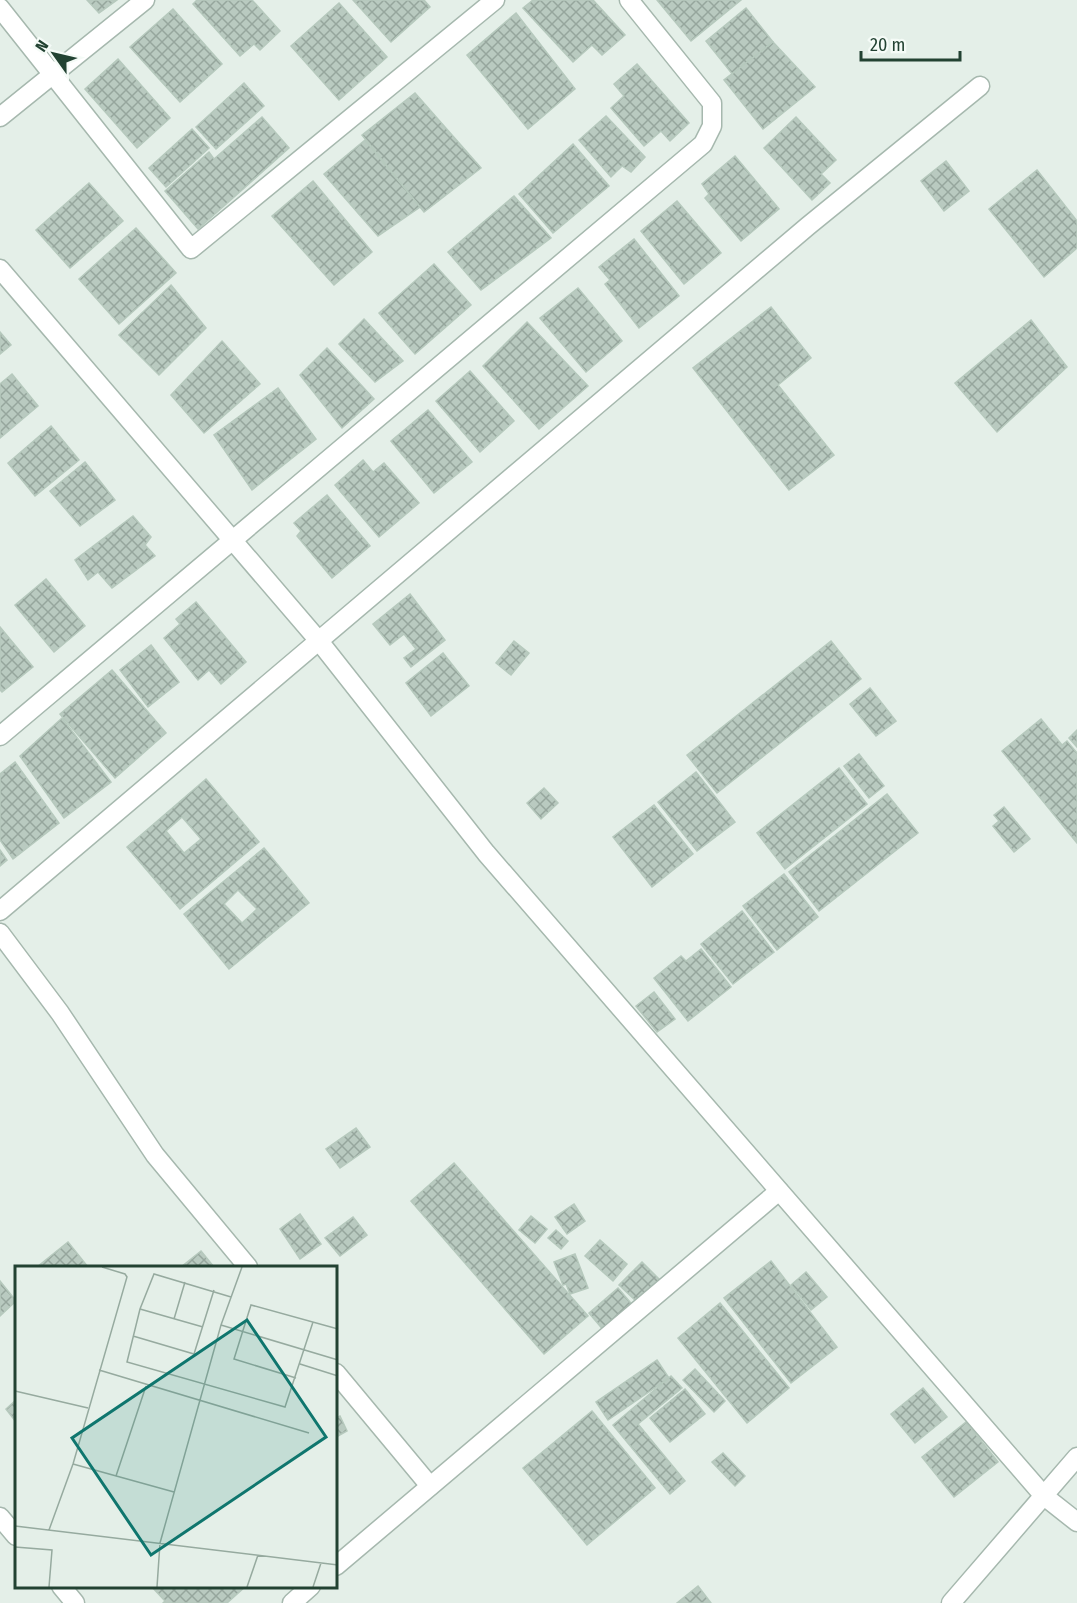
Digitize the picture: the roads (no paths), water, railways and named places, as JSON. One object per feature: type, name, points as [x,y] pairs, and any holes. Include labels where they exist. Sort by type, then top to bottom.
[{"type":"street","points":[[0,117],[145,0]]},
{"type":"street","points":[[0,8],[51,76],[191,249],[495,0]]},
{"type":"street","points":[[0,736],[703,144],[712,126],[712,103],[629,0]]},
{"type":"street","points":[[0,911],[808,226],[981,86]]},
{"type":"street","points":[[0,269],[319,641],[486,853],[1044,1496],[1077,1522]]},
{"type":"street","points":[[0,933],[60,1013],[155,1155],[247,1266]]},
{"type":"street","points":[[338,1564],[779,1191]]},
{"type":"street","points":[[338,1375],[430,1486]]},
{"type":"street","points":[[951,1603],[1077,1457]]},
{"type":"street","points":[[0,1516],[15,1535]]},
{"type":"street","points":[[62,1588],[75,1603]]},
{"type":"street","points":[[292,1603],[310,1588]]}]
